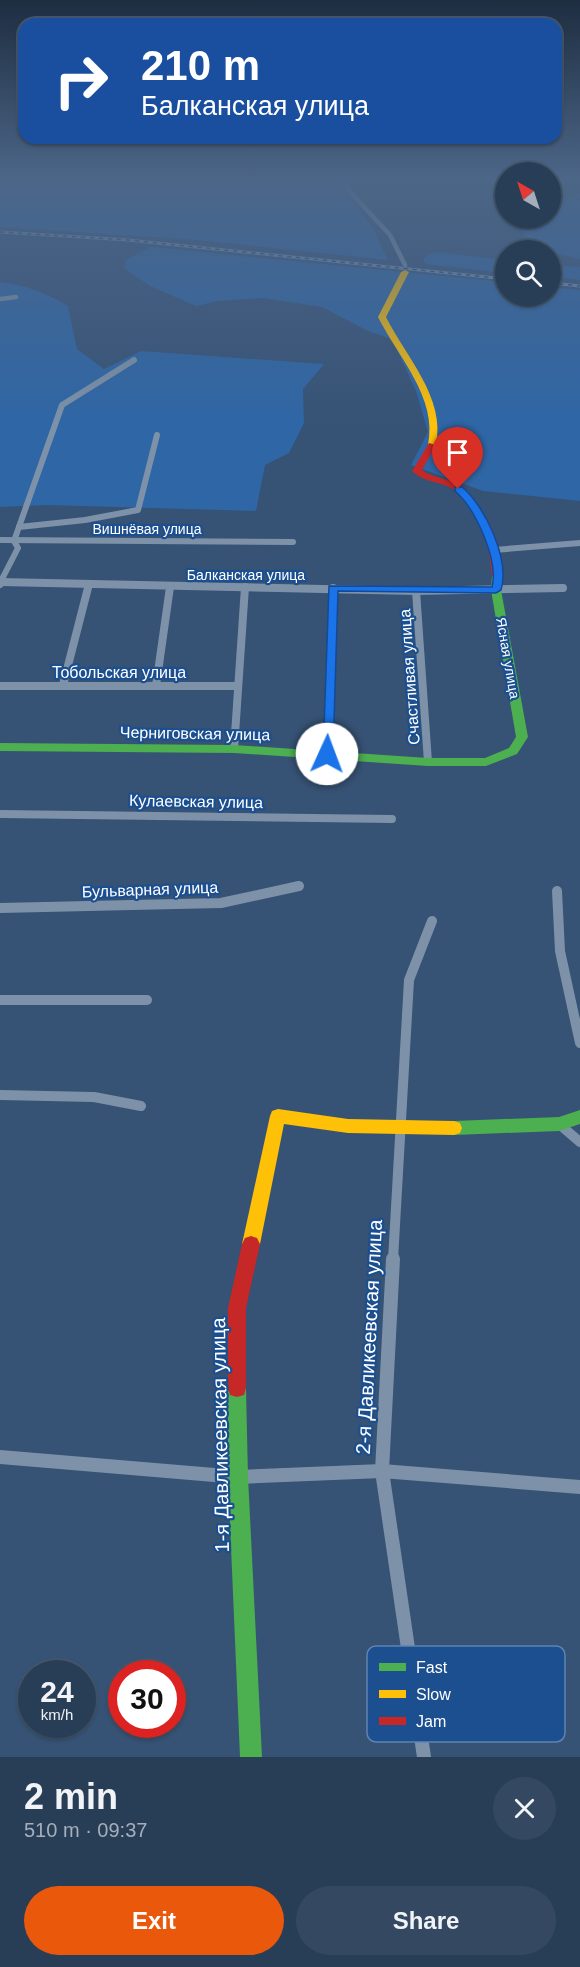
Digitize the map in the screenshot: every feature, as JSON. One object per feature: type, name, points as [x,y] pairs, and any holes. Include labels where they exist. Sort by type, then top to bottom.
[{"type":"street","points":[[404,259],[405,268]]},
{"type":"street","name":"Ясная улица","points":[[405,268],[384,313],[385,327],[397,349],[411,366],[434,418],[436,434],[417,471],[421,475],[458,489],[472,500],[494,550],[499,581],[496,590],[522,737]]},
{"type":"street","points":[[0,299],[16,297]]},
{"type":"street","points":[[0,583],[18,548],[14,541],[62,405],[134,360]]},
{"type":"street","points":[[19,527],[72,522],[138,510],[157,435]]},
{"type":"street","name":"Вишнёвая улица","points":[[0,540],[293,542]]},
{"type":"street","points":[[494,550],[580,543]]},
{"type":"street","name":"Балканская улица","points":[[0,583],[416,591],[496,590],[507,587],[563,588]]},
{"type":"street","points":[[63,685],[89,584]]},
{"type":"street","points":[[156,686],[170,587]]},
{"type":"street","points":[[234,749],[245,587]]},
{"type":"street","points":[[327,754],[333,588]]},
{"type":"street","name":"Счастливая улица","points":[[416,591],[428,762]]},
{"type":"street","name":"Тобольская улица","points":[[0,686],[238,686]]},
{"type":"street","name":"Черниговская улица","points":[[0,747],[234,749],[428,762],[486,762],[513,751],[522,737]]},
{"type":"street","name":"Кулаевская улица","points":[[0,814],[392,819]]},
{"type":"street","name":"Бульварная улица","points":[[0,908],[220,903],[298,886]]},
{"type":"street","points":[[557,891],[561,951],[580,1043]]},
{"type":"street","name":"2-я Давликеевская улица","points":[[408,1646],[382,1471],[399,1131],[410,980],[432,921]]},
{"type":"street","points":[[0,1000],[147,1000]]},
{"type":"street","points":[[0,1095],[94,1097],[141,1106]]},
{"type":"street","name":"1-я Давликеевская улица","points":[[251,1757],[238,1477],[237,1308],[278,1116],[309,1123],[399,1131]]},
{"type":"street","points":[[399,1131],[559,1125],[580,1117]]},
{"type":"street","points":[[559,1125],[580,1142]]},
{"type":"street","points":[[0,1457],[238,1477],[382,1471],[580,1488]]},
{"type":"street","name":"2-я Давликеевская улица","points":[[422,1742],[424,1757]]},
{"type":"shaded area","points":[[128,259],[272,259],[495,281],[495,306],[561,306],[561,288],[580,290],[580,501],[483,491],[411,465],[428,432],[416,391],[392,339],[368,331],[322,307],[263,298],[218,301],[196,306],[150,286],[124,268]]},
{"type":"shaded area","points":[[424,259],[495,259],[495,272],[426,264],[423,261]]},
{"type":"shaded area","points":[[561,266],[580,267],[580,280],[561,277]]},
{"type":"shaded area","points":[[0,282],[36,290],[68,306],[77,349],[104,369],[141,351],[324,364],[303,389],[304,423],[289,453],[265,465],[256,511],[46,505],[0,507]]},
{"type":"railway","points":[[312,259],[495,278]]},
{"type":"railway","points":[[561,284],[580,286]]},
{"type":"traffic: fast","points":[[0,747],[234,749],[428,762],[486,762],[513,751],[522,737],[496,590],[497,576]]},
{"type":"traffic: fast","points":[[454,1128],[559,1124],[580,1117]]},
{"type":"traffic: fast","points":[[237,1388],[238,1477],[251,1757]]},
{"type":"traffic: slow","points":[[405,272],[382,317],[427,398],[433,415],[435,431],[432,445]]},
{"type":"traffic: slow","points":[[251,1244],[278,1116],[348,1126],[454,1128]]},
{"type":"traffic: jam","points":[[432,445],[417,471],[429,478],[452,485],[471,501],[479,512],[490,538],[497,576]]},
{"type":"traffic: jam","points":[[237,1388],[237,1308],[251,1244]]},
{"type":"route","points":[[327,754],[333,588],[416,591],[496,590],[499,581],[494,550],[472,500],[458,489]]}]
